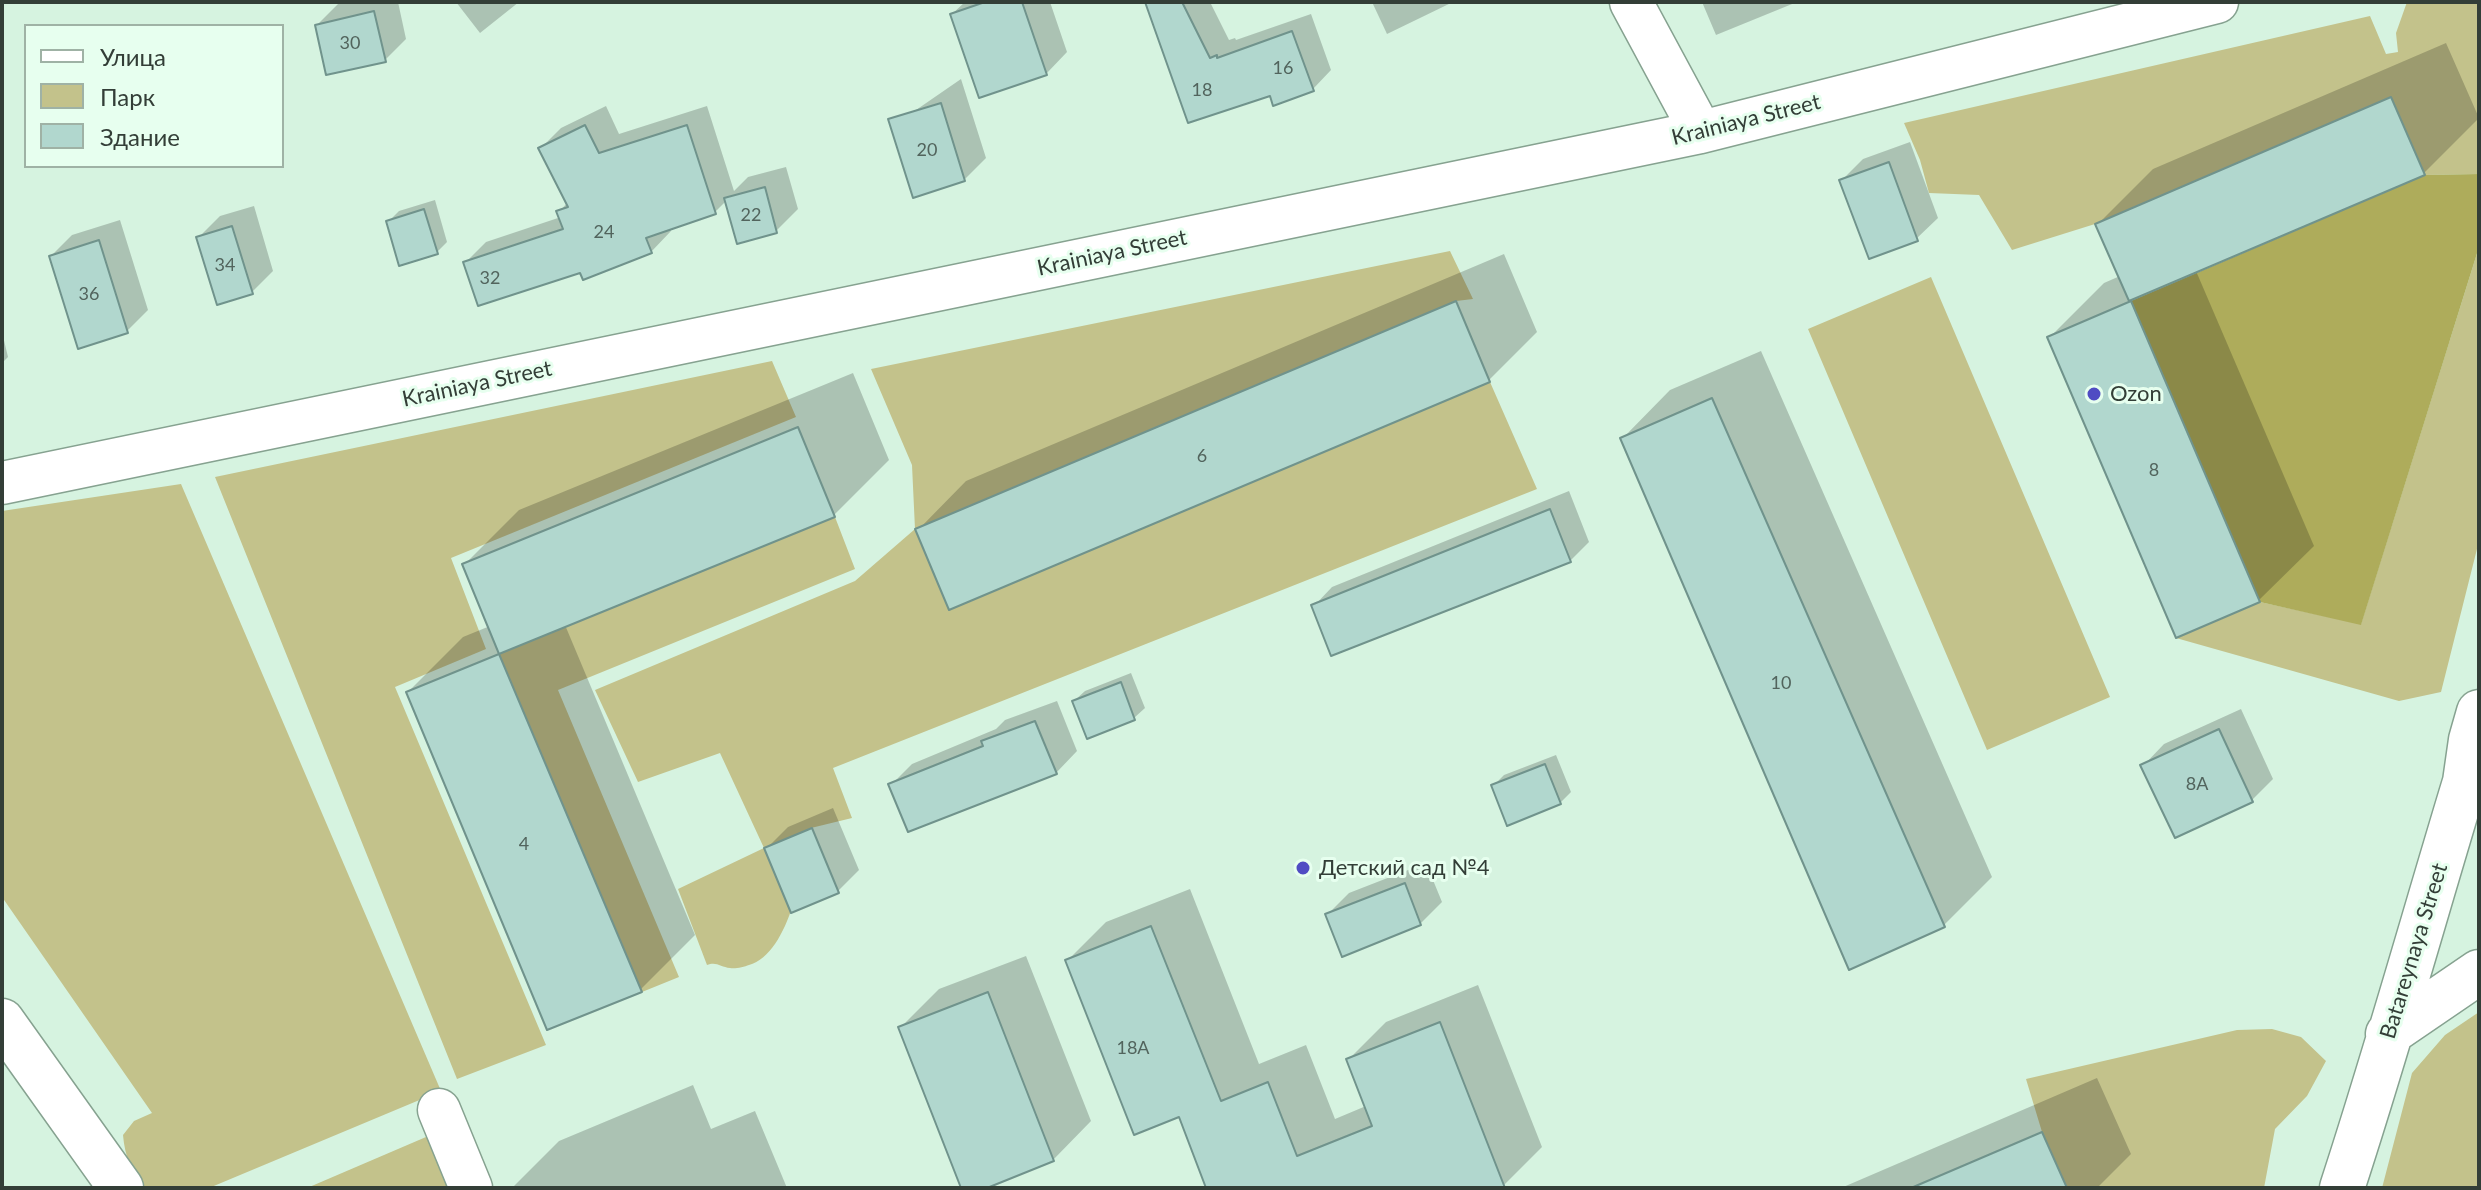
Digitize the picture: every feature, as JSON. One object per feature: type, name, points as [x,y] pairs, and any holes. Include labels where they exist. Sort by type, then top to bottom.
[{"type":"main road","name":"Batareynaya Street","points":[[2342,1188],[2377,1082],[2388,1034],[2465,782],[2479,712]]},
{"type":"main road","points":[[2388,1034],[2479,972]]},
{"type":"main road","points":[[2,1021],[121,1188]]},
{"type":"street","points":[[1631,2],[1701,132]]},
{"type":"street","name":"Krainiaya Street","points":[[2,483],[1701,132],[2217,2]]},
{"type":"street","points":[[439,1110],[471,1188]]},
{"type":"green space","points":[[2407,2],[2479,2],[2479,174],[2425,175],[2391,97],[2095,224],[2012,250],[1979,195],[1929,193],[1920,160],[1904,123],[2370,16],[2386,54],[2398,52],[2396,33]]},
{"type":"green space","points":[[2479,247],[2479,541],[2441,692],[2399,701],[2176,638],[2260,602],[2361,624]]},
{"type":"green space","points":[[1450,251],[1473,299],[1456,301],[916,529],[950,609],[1490,382],[1537,489],[833,768],[852,818],[811,828],[793,906],[775,944],[763,957],[747,966],[707,965],[678,889],[764,848],[720,753],[638,782],[595,690],[855,581],[915,529],[912,465],[871,369]]},
{"type":"green space","points":[[1931,277],[2110,697],[1987,750],[1808,329]]},
{"type":"green space","points":[[772,361],[796,417],[451,558],[486,649],[395,687],[546,1045],[457,1079],[215,477]]},
{"type":"green space","points":[[181,484],[441,1091],[209,1188],[146,1188],[130,1164],[123,1135],[134,1121],[152,1113],[2,897],[2,511]]},
{"type":"green space","points":[[835,517],[855,569],[558,690],[679,977],[642,992],[499,654]]},
{"type":"green space","points":[[2479,1012],[2479,1188],[2382,1188],[2412,1073],[2445,1035]]},
{"type":"green space","points":[[2272,1029],[2301,1037],[2326,1061],[2307,1096],[2275,1129],[2264,1188],[2067,1188],[2042,1132],[2026,1079],[2237,1030]]},
{"type":"green space","points":[[433,1134],[455,1188],[307,1188]]},
{"type":"shaded area","points":[[2479,174],[2479,247],[2361,625],[2260,602],[2131,301],[2425,175]]},
{"type":"building","points":[[985,2],[1022,2],[1047,75],[979,98],[950,14]]},
{"type":"building","points":[[1145,2],[1182,2],[1210,58],[1292,31],[1314,91],[1273,106],[1270,96],[1188,123]]},
{"type":"building","points":[[374,11],[386,62],[326,75],[315,25]]},
{"type":"building","points":[[2391,97],[2425,175],[2129,301],[2095,224]]},
{"type":"building","points":[[941,103],[965,181],[913,198],[888,119]]},
{"type":"building","points":[[585,125],[599,153],[687,125],[716,214],[646,238],[652,253],[583,280],[580,273],[478,306],[463,262],[563,229],[556,211],[568,207],[538,148]]},
{"type":"building","points":[[1889,162],[1918,241],[1869,259],[1839,180]]},
{"type":"building","points":[[765,187],[777,233],[737,244],[724,198]]},
{"type":"building","points":[[424,209],[438,254],[399,266],[386,221]]},
{"type":"building","points":[[232,226],[253,294],[217,305],[196,237]]},
{"type":"building","points":[[99,240],[128,333],[78,349],[49,256]]},
{"type":"building","points":[[1456,301],[1490,382],[949,610],[915,529]]},
{"type":"building","points":[[2131,301],[2260,602],[2176,638],[2047,337]]},
{"type":"building","points":[[1712,398],[1945,927],[1849,970],[1620,438]]},
{"type":"building","points":[[798,427],[835,517],[499,654],[462,564]]},
{"type":"building","points":[[1550,509],[1571,562],[1331,656],[1311,605]]},
{"type":"building","points":[[499,654],[642,992],[547,1030],[406,692]]},
{"type":"building","points":[[1121,682],[1135,720],[1087,739],[1072,701]]},
{"type":"building","points":[[1035,721],[1057,774],[908,832],[888,784],[983,746],[981,741]]},
{"type":"building","points":[[2219,729],[2253,802],[2175,838],[2140,765]]},
{"type":"building","points":[[1545,764],[1561,804],[1507,826],[1491,785]]},
{"type":"building","points":[[812,828],[839,893],[791,913],[764,848]]},
{"type":"building","points":[[1405,883],[1421,925],[1342,957],[1325,914]]},
{"type":"building","points":[[1151,926],[1221,1101],[1268,1082],[1297,1156],[1372,1126],[1346,1059],[1440,1022],[1505,1188],[1206,1188],[1179,1117],[1134,1135],[1065,960]]},
{"type":"building","points":[[988,992],[1054,1161],[987,1188],[961,1188],[898,1027]]},
{"type":"building","points":[[2042,1132],[2067,1188],[1911,1188]]},
{"type":"place","name":"Ozon","points":[[2094,394]]},
{"type":"place","name":"Детский сад №4","points":[[1303,868]]}]
